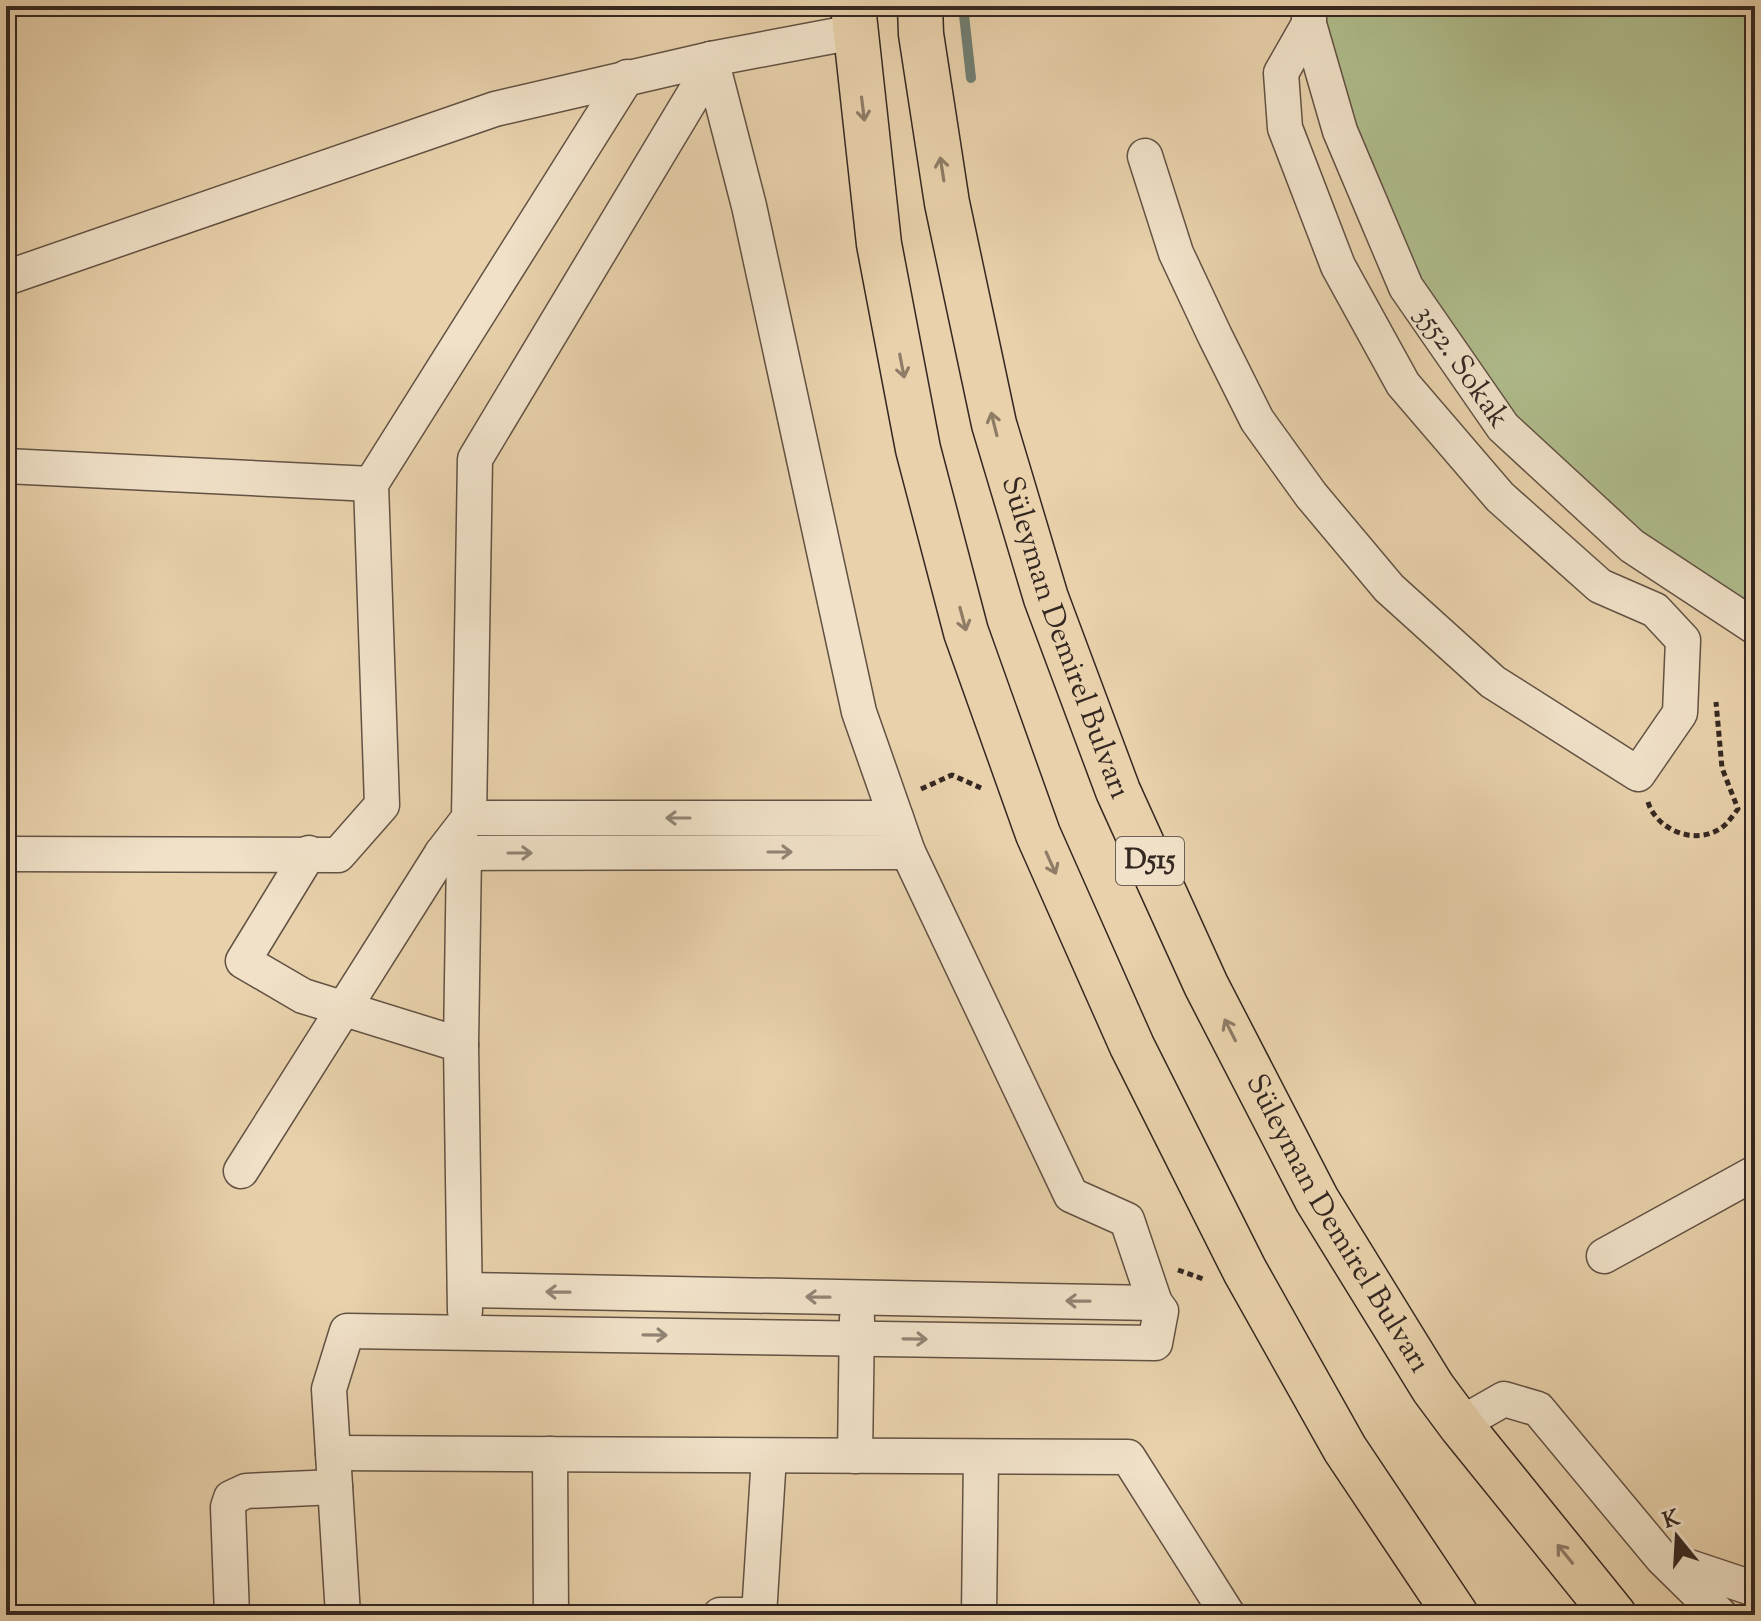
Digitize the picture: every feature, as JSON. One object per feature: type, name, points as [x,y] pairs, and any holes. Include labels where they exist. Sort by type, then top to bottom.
[{"type":"highway","name":"Süleyman Demirel Bulvarı","points":[[920,6],[921,34],[947,203],[994,424],[1046,598],[1118,791],[1206,985],[1317,1200],[1433,1388],[1614,1615]]},
{"type":"highway","points":[[854,19],[879,244],[918,449],[966,632],[1038,834],[1132,1046],[1245,1271],[1345,1449],[1456,1615]]},
{"type":"street","points":[[1145,156],[1176,253],[1215,336],[1257,420],[1311,495],[1389,588],[1493,682],[1638,774],[1680,713],[1683,640],[1655,610],[1600,586],[1500,497],[1403,384],[1338,266],[1285,128],[1281,73],[1309,15]]},
{"type":"street","name":"3552. Sokak","points":[[1309,15],[1340,131],[1406,287],[1503,427],[1632,546],[1755,627]]},
{"type":"street","points":[[6,278],[495,109],[711,59],[854,19]]},
{"type":"street","points":[[241,1171],[345,1009],[453,853],[469,818],[475,459],[697,89],[711,59]]},
{"type":"street","points":[[343,1615],[329,1389],[347,1331],[1155,1343],[1161,1311],[1155,1303],[1127,1220],[1071,1195],[908,852],[859,712],[749,206],[711,59]]},
{"type":"street","points":[[6,854],[338,855],[382,805],[371,484],[627,77]]},
{"type":"street","points":[[6,466],[371,484]]},
{"type":"street","points":[[469,818],[896,818]]},
{"type":"street","points":[[453,853],[908,852]]},
{"type":"street","points":[[309,853],[243,961],[303,996],[461,1045]]},
{"type":"street","points":[[453,853],[461,1045],[465,1332]]},
{"type":"street","points":[[1604,1256],[1755,1173]]},
{"type":"street","points":[[465,1290],[1155,1303]]},
{"type":"street","points":[[855,1456],[856,1297]]},
{"type":"street","points":[[1462,1427],[1504,1399],[1538,1409],[1662,1558],[1720,1615]]},
{"type":"street","points":[[333,1453],[1128,1457],[1228,1615]]},
{"type":"street","points":[[550,1454],[551,1615]]},
{"type":"street","points":[[720,1615],[759,1615],[769,1456]]},
{"type":"street","points":[[979,1615],[981,1457]]},
{"type":"street","points":[[232,1615],[228,1507],[231,1498],[246,1491],[335,1487]]},
{"type":"street","points":[[1662,1558],[1755,1589]]},
{"type":"path","points":[[1638,774],[1645,778],[1648,805],[1657,821],[1678,835],[1707,833],[1724,826],[1738,809],[1722,768],[1714,691]]},
{"type":"path","points":[[952,775],[975,787],[987,789]]},
{"type":"path","points":[[1169,1267],[1212,1282]]},
{"type":"green space","points":[[1309,6],[1755,6],[1755,627],[1503,427],[1406,287]]},
{"type":"waterway","points":[[963,6],[971,78]]}]
